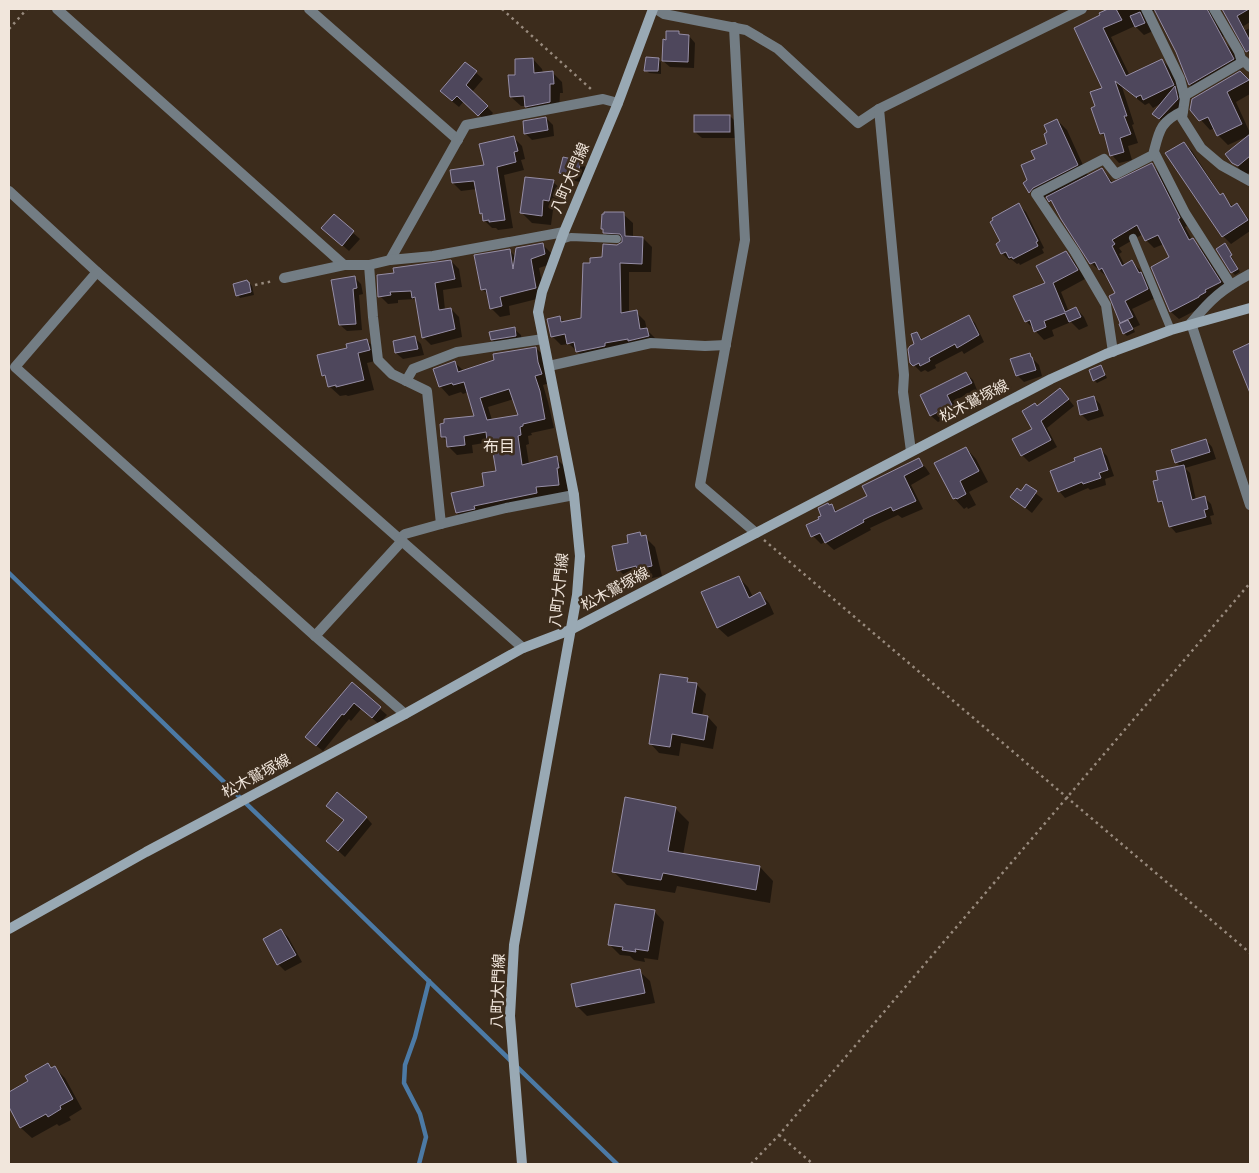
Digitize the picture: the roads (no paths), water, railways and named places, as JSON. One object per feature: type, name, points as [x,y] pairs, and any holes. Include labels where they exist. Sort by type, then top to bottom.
[{"type":"main road","name":"八町大門線","points":[[522,1164],[510,1016],[514,946],[577,595],[580,556],[574,496],[538,312],[542,292],[563,236],[618,103],[654,9]]},
{"type":"main road","name":"松木鷲塚線","points":[[9,929],[523,648],[570,630],[1051,378],[1171,330],[1250,308]]},
{"type":"street","points":[[57,9],[344,265]]},
{"type":"street","points":[[309,9],[458,140]]},
{"type":"street","points":[[654,9],[664,14],[746,30],[778,49],[858,123],[879,109],[1082,9]]},
{"type":"street","points":[[1146,9],[1180,80],[1184,96],[1182,118],[1201,148],[1221,165],[1250,181]]},
{"type":"street","points":[[1184,96],[1246,64],[1214,9]]},
{"type":"street","points":[[734,27],[745,240],[700,485],[756,533]]},
{"type":"street","points":[[390,260],[466,124],[603,99],[618,103]]},
{"type":"street","points":[[879,109],[910,451]]},
{"type":"street","points":[[1112,352],[1106,305],[1075,252],[1036,194],[1104,159],[1116,174],[1153,155],[1160,129],[1173,115],[1183,111]]},
{"type":"street","points":[[1154,152],[1185,213],[1231,284]]},
{"type":"street","points":[[9,191],[523,648]]},
{"type":"street","points":[[284,278],[344,265],[369,265],[390,260],[433,256],[563,236]]},
{"type":"street","points":[[369,265],[378,360],[392,374],[427,391],[441,524]]},
{"type":"street","points":[[98,272],[15,367],[315,636],[405,714]]},
{"type":"street","points":[[1250,274],[1231,284],[1210,300],[1191,324],[1250,505]]},
{"type":"street","points":[[406,381],[413,369],[457,352],[543,338]]},
{"type":"street","points":[[549,366],[651,343],[705,346],[726,345]]},
{"type":"street","points":[[315,636],[405,534],[506,508],[574,496]]},
{"type":"lane","points":[[563,236],[617,239]]},
{"type":"lane","points":[[1133,238],[1171,330]]},
{"type":"waterway","points":[[9,573],[617,1164]]},
{"type":"waterway","points":[[419,1164],[426,1137],[420,1114],[404,1083],[405,1065],[415,1037],[429,981]]},
{"type":"district","name":"布目","points":[[499,446]]}]
